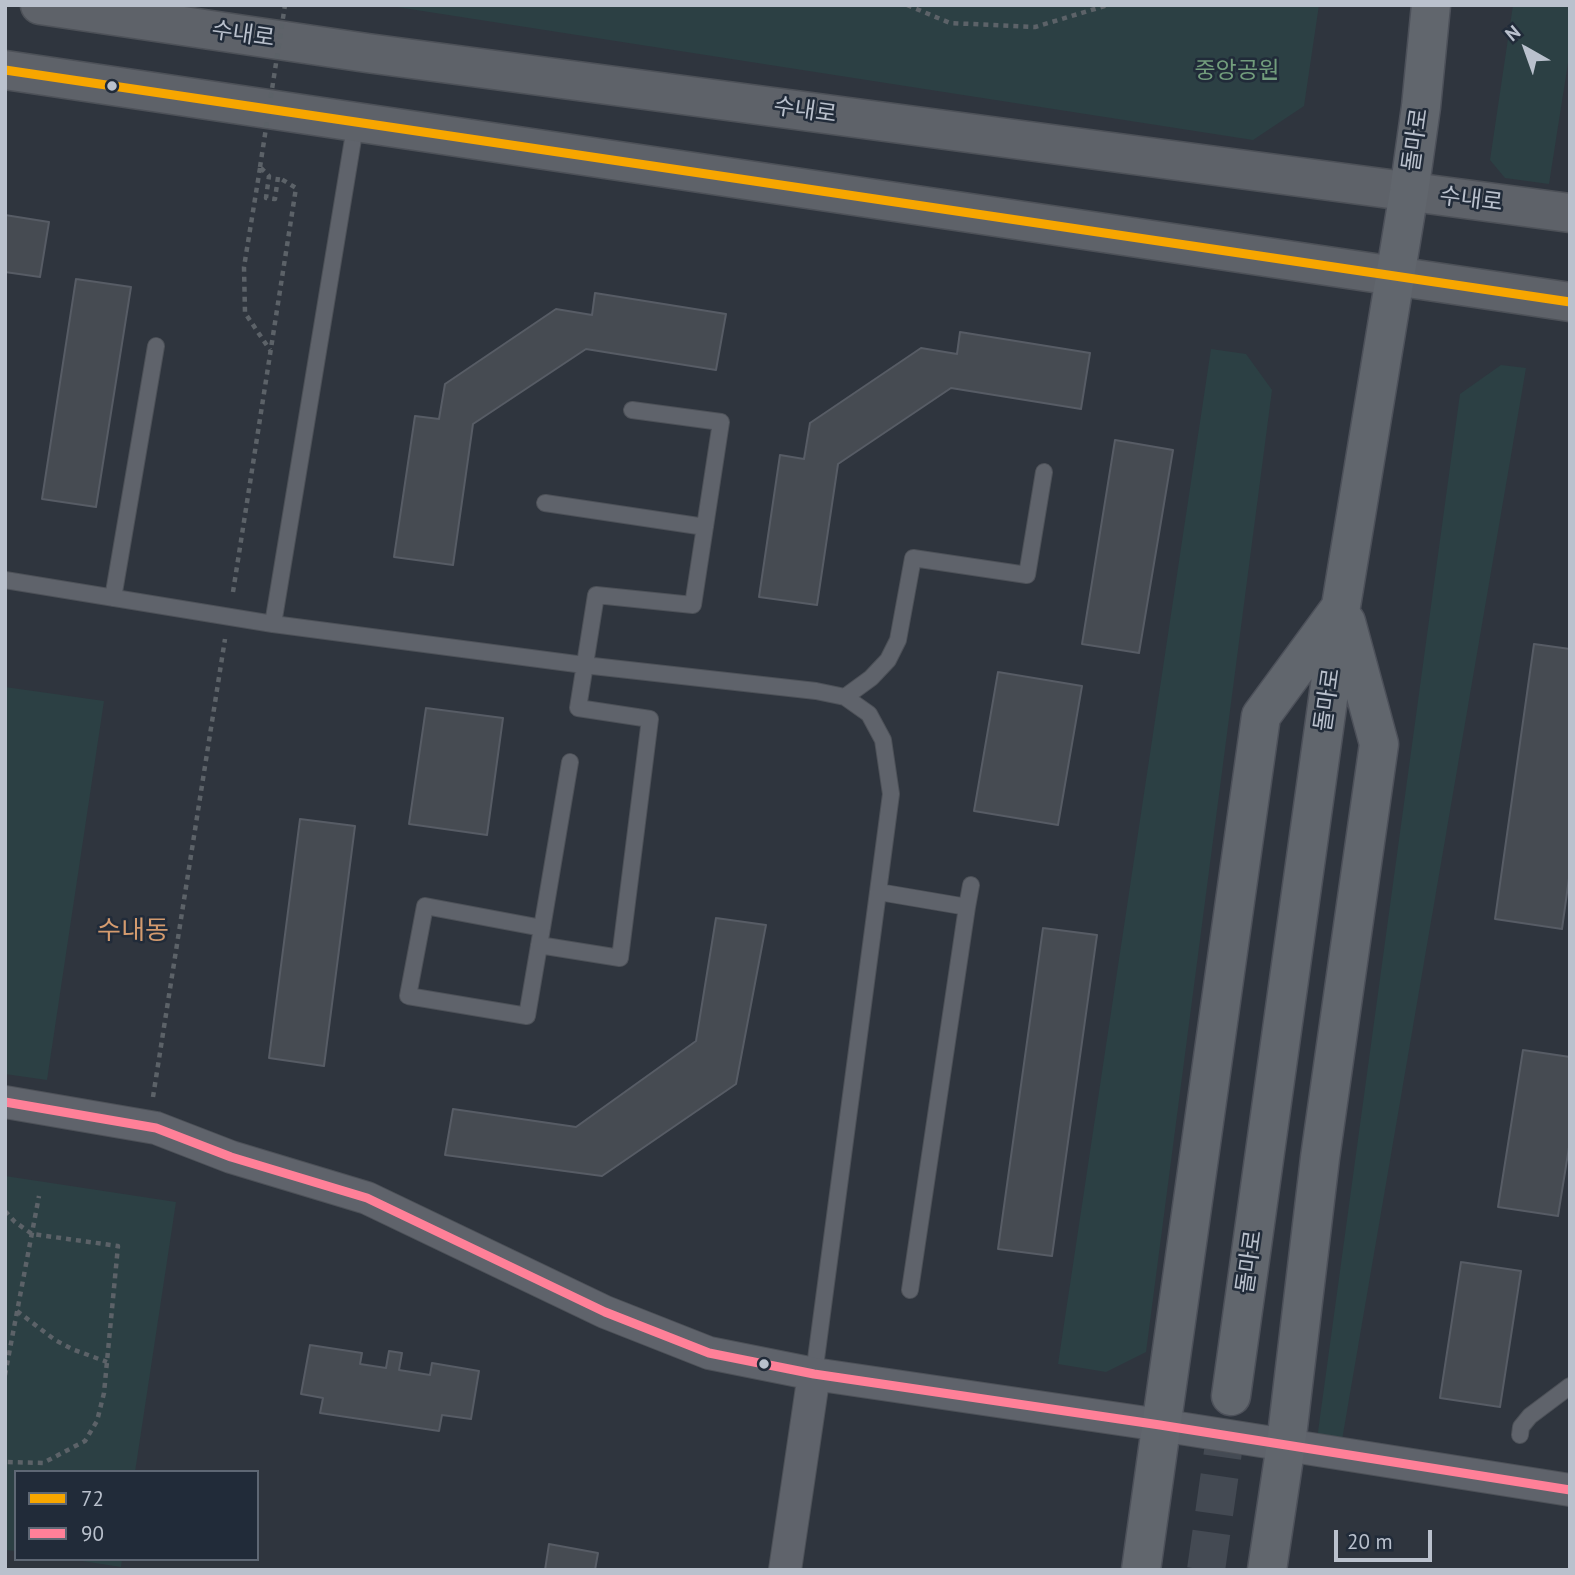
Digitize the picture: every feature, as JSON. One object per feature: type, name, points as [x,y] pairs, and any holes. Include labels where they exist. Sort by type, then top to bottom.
[{"type":"main road","name":"수내로","points":[[40,5],[380,54],[1570,213]]},
{"type":"main road","name":"돌마로","points":[[1231,1396],[1342,606],[1409,192],[1431,5]]},
{"type":"main road","points":[[5,70],[1570,302]]},
{"type":"main road","points":[[1141,1570],[1261,716],[1342,606]]},
{"type":"main road","points":[[1267,1570],[1286,1444],[1320,1158],[1378,744],[1342,606]]},
{"type":"street","points":[[5,1102],[156,1128],[230,1157],[367,1198],[605,1312],[709,1353],[814,1374],[1286,1444],[1570,1490]]},
{"type":"street","points":[[785,1570],[814,1374]]},
{"type":"lane","points":[[273,624],[356,121]]},
{"type":"lane","points":[[113,598],[156,346]]},
{"type":"lane","points":[[539,945],[620,958],[650,719],[578,708],[584,664],[588,593],[693,606],[721,422],[632,410]]},
{"type":"lane","points":[[845,697],[871,678],[888,660],[898,640],[913,558],[1027,575],[1044,472]]},
{"type":"lane","points":[[545,503],[705,527]]},
{"type":"lane","points":[[5,580],[273,624],[816,691],[845,697],[869,714],[883,740],[891,794],[814,1374]]},
{"type":"lane","points":[[900,629],[917,633]]},
{"type":"lane","points":[[542,928],[425,906],[408,996],[527,1016],[542,928],[570,762]]},
{"type":"lane","points":[[910,1290],[971,886]]},
{"type":"lane","points":[[879,892],[967,907]]},
{"type":"lane","points":[[1520,1435],[1521,1427],[1530,1416],[1570,1386]]},
{"type":"path","points":[[271,351],[245,313],[244,267],[285,5]]},
{"type":"path","points":[[907,5],[950,23],[1035,27],[1108,5]]},
{"type":"path","points":[[232,596],[296,188],[278,177],[275,199],[266,198],[269,176],[260,167]]},
{"type":"path","points":[[153,1100],[226,637]]},
{"type":"path","points":[[5,1375],[40,1196]]},
{"type":"path","points":[[5,1211],[32,1234],[117,1246],[104,1393],[97,1421],[85,1441],[43,1463],[5,1462]]},
{"type":"path","points":[[18,1311],[55,1340],[107,1362]]},
{"type":"green space","name":"중앙공원","points":[[384,5],[1319,5],[1304,106],[1253,140]]},
{"type":"green space","points":[[1513,5],[1570,5],[1570,50],[1549,184],[1505,178],[1490,160]]},
{"type":"green space","points":[[1211,349],[1246,354],[1272,390],[1146,1352],[1106,1372],[1058,1364]]},
{"type":"green space","points":[[1501,365],[1526,368],[1342,1440],[1317,1439],[1460,394]]},
{"type":"green space","points":[[5,687],[104,701],[47,1080],[5,1074]]},
{"type":"green space","points":[[5,1176],[176,1202],[135,1470],[14,1470],[14,1551],[5,1550]]},
{"type":"green space","points":[[82,1561],[122,1561],[121,1567]]},
{"type":"building","points":[[5,215],[49,222],[40,277],[5,272]]},
{"type":"building","points":[[76,279],[131,287],[96,507],[42,499]]},
{"type":"building","points":[[595,293],[726,314],[716,370],[586,349],[473,424],[453,565],[394,557],[415,416],[439,419],[445,384],[556,309],[592,315]]},
{"type":"building","points":[[960,332],[1090,353],[1081,409],[951,388],[838,464],[817,605],[759,597],[780,455],[804,459],[810,423],[921,348],[957,354]]},
{"type":"building","points":[[1115,440],[1173,450],[1139,653],[1082,644]]},
{"type":"building","points":[[1534,644],[1570,649],[1570,871],[1562,929],[1495,919]]},
{"type":"building","points":[[998,672],[1082,686],[1058,825],[974,811]]},
{"type":"building","points":[[426,708],[503,718],[487,835],[409,824]]},
{"type":"building","points":[[300,819],[355,826],[324,1066],[269,1058]]},
{"type":"building","points":[[716,918],[766,925],[736,1084],[602,1176],[445,1155],[453,1109],[576,1127],[696,1041]]},
{"type":"building","points":[[1043,928],[1097,935],[1052,1256],[998,1249]]},
{"type":"building","points":[[1523,1050],[1570,1057],[1570,1141],[1558,1216],[1498,1207]]},
{"type":"building","points":[[1461,1262],[1521,1271],[1500,1407],[1440,1398]]},
{"type":"building","points":[[310,1345],[362,1353],[360,1364],[386,1368],[389,1351],[402,1353],[399,1370],[430,1375],[432,1363],[479,1371],[471,1419],[442,1415],[439,1431],[320,1413],[323,1398],[301,1394]]},
{"type":"building","points":[[549,1544],[598,1553],[595,1570],[545,1570]]},
{"type":"tunnel","points":[[1206,1570],[1231,1396]]},
{"type":"transit line","name":"72","points":[[5,70],[1570,302]]},
{"type":"transit line","name":"90","points":[[5,1102],[156,1128],[231,1157],[367,1198],[605,1312],[709,1353],[814,1374],[1570,1490]]},
{"type":"district","name":"수내동","points":[[133,932]]}]
